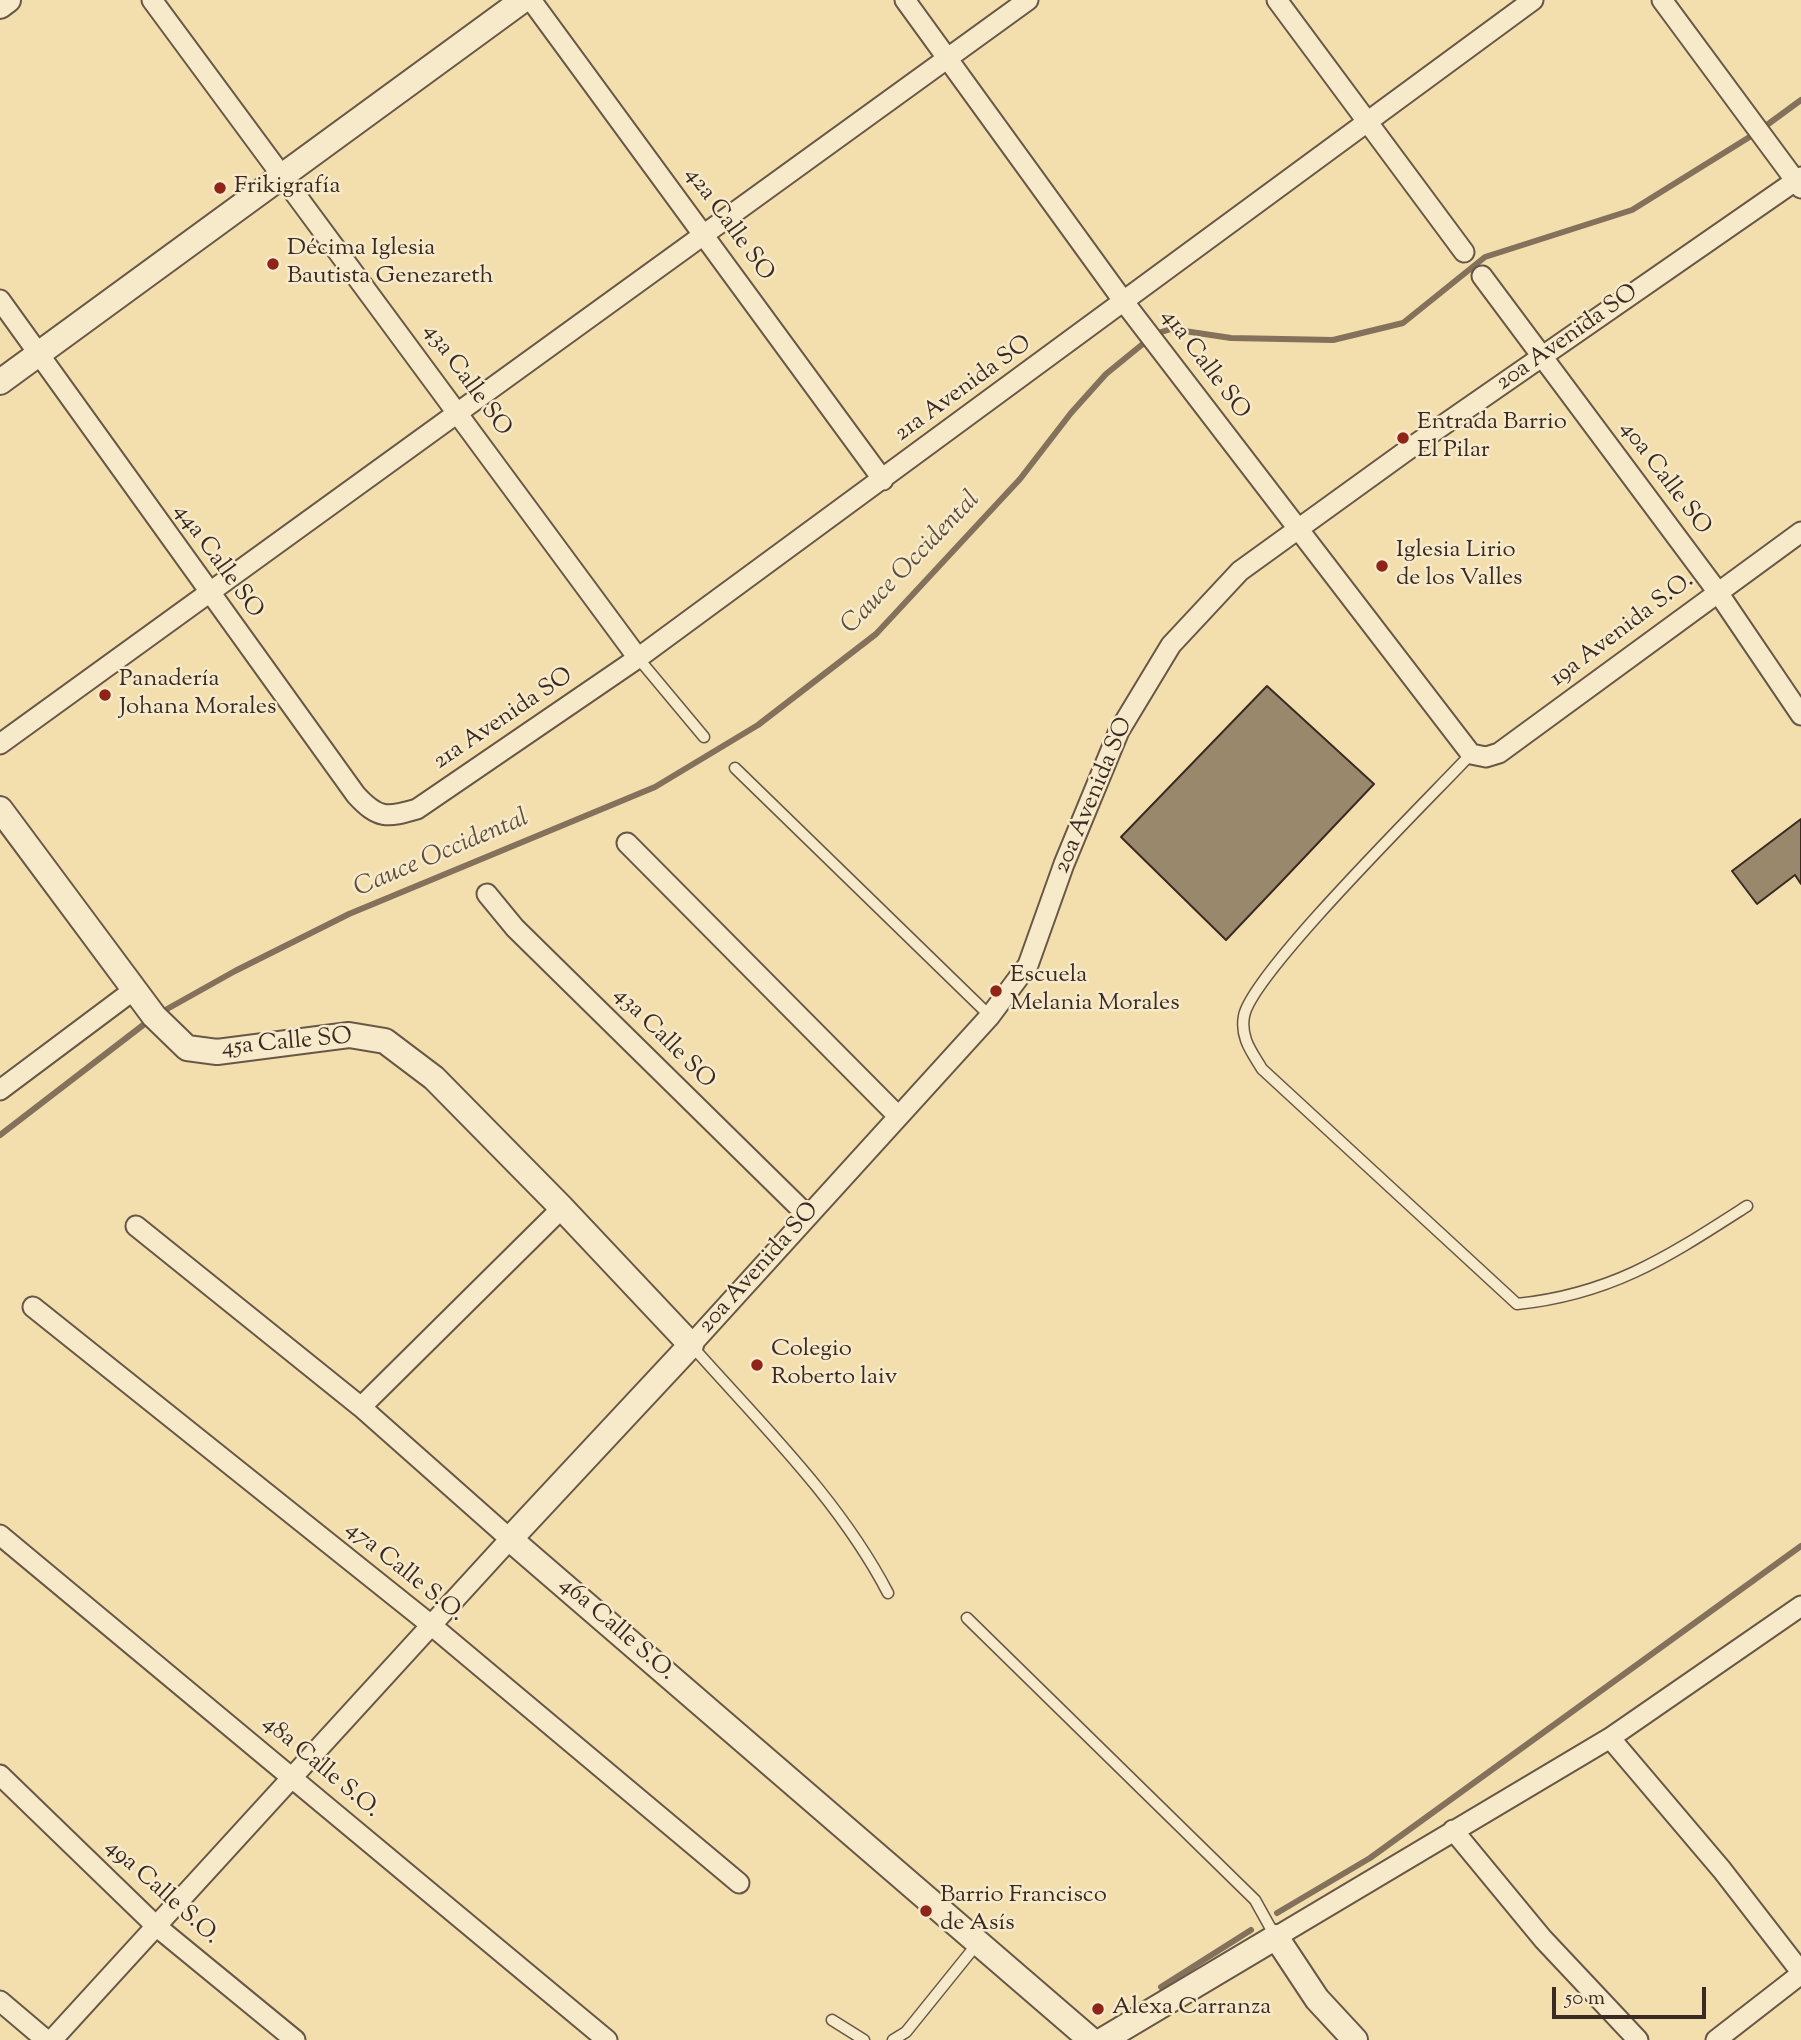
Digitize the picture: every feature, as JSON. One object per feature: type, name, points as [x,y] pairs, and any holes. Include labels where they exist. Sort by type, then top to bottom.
[{"type":"street","points":[[0,6],[8,0]]},
{"type":"street","name":"43a Calle SO","points":[[152,0],[638,658]]},
{"type":"street","points":[[0,382],[523,0]]},
{"type":"street","name":"42a Calle SO","points":[[531,0],[883,480]]},
{"type":"street","name":"41a Calle SO","points":[[905,0],[1124,302],[1162,348],[1471,754]]},
{"type":"street","points":[[0,744],[1028,0]]},
{"type":"street","points":[[1277,0],[1464,253]]},
{"type":"street","name":"21a Avenida SO","points":[[417,809],[638,658],[1532,0]]},
{"type":"street","points":[[1662,0],[1799,182]]},
{"type":"street","name":"20a Avenida SO","points":[[510,1539],[691,1345],[897,1115],[990,1016],[1028,965],[1064,864],[1119,732],[1171,645],[1240,571],[1542,356],[1799,182]]},
{"type":"street","name":"40a Calle SO","points":[[1482,276],[1717,591],[1801,715]]},
{"type":"street","name":"44a Calle SO","points":[[0,300],[208,593],[356,795],[372,812],[393,816],[417,809]]},
{"type":"street","name":"19a Avenida S.O.","points":[[1471,754],[1486,757],[1499,753],[1801,532]]},
{"type":"street","name":"45a Calle SO","points":[[0,809],[154,1016],[187,1048],[217,1052],[349,1035],[385,1041],[434,1078],[691,1345]]},
{"type":"street","points":[[627,844],[897,1115]]},
{"type":"street","name":"43a Calle SO","points":[[487,894],[515,928],[808,1216]]},
{"type":"street","points":[[0,1090],[135,989]]},
{"type":"street","points":[[361,1407],[562,1208]]},
{"type":"street","name":"46a Calle S.O.","points":[[136,1226],[361,1407],[510,1539],[1091,2040]]},
{"type":"street","name":"47a Calle S.O.","points":[[33,1307],[431,1625],[739,1883]]},
{"type":"street","name":"48a Calle S.O.","points":[[0,1535],[607,2040]]},
{"type":"street","points":[[52,2040],[510,1539]]},
{"type":"street","points":[[1102,2040],[1610,1738],[1801,1606]]},
{"type":"street","points":[[1610,1738],[1722,1870],[1801,1973],[1720,2039]]},
{"type":"street","name":"49a Calle S.O.","points":[[0,1775],[156,1926],[295,2040]]},
{"type":"street","points":[[1453,1830],[1543,1939],[1638,2040]]},
{"type":"street","points":[[1276,1937],[1317,1999],[1355,2040]]},
{"type":"street","points":[[0,2001],[46,2040]]},
{"type":"lane","points":[[638,658],[704,737]]},
{"type":"lane","points":[[1471,754],[1297,940],[1258,988],[1244,1014],[1244,1040],[1262,1069],[1517,1304],[1574,1295],[1618,1281],[1666,1258],[1747,1206]]},
{"type":"lane","points":[[735,768],[990,1016]]},
{"type":"lane","points":[[691,1345],[836,1510],[864,1549],[888,1593]]},
{"type":"lane","points":[[967,1618],[1255,1900],[1276,1937]]},
{"type":"lane","points":[[893,2040],[906,2032],[978,1943]]},
{"type":"lane","points":[[832,2020],[863,2040]]},
{"type":"building","points":[[1267,686],[1374,784],[1226,940],[1121,837]]},
{"type":"building","points":[[1801,819],[1801,884],[1795,875],[1757,904],[1732,871]]},
{"type":"waterway","name":"Cauce Occidental","points":[[160,1013],[235,971],[349,914],[655,787],[758,725],[876,634],[1020,479],[1071,413],[1106,374],[1155,334],[1171,329],[1231,338],[1333,340],[1403,323],[1485,257],[1632,210],[1756,133],[1801,100]]},
{"type":"waterway","name":"Cauce Occidental","points":[[0,1135],[151,1019]]},
{"type":"waterway","points":[[1277,1913],[1370,1858],[1801,1546]]},
{"type":"waterway","points":[[1161,1987],[1251,1930]]},
{"type":"place","name":"Frikigrafía","points":[[220,188]]},
{"type":"place","name":"Décima Iglesia Bautista Genezareth","points":[[273,264]]},
{"type":"place","name":"Entrada Barrio El Pilar","points":[[1403,438]]},
{"type":"place","name":"Iglesia Lirio de los Valles","points":[[1382,566]]},
{"type":"place","name":"Panadería Johana Morales","points":[[105,695]]},
{"type":"place","name":"Escuela Melania Morales","points":[[996,991]]},
{"type":"place","name":"Colegio Roberto laiv","points":[[757,1365]]},
{"type":"place","name":"Barrio Francisco de Asís","points":[[926,1911]]},
{"type":"place","name":"Alexa Carranza","points":[[1098,2009]]}]
